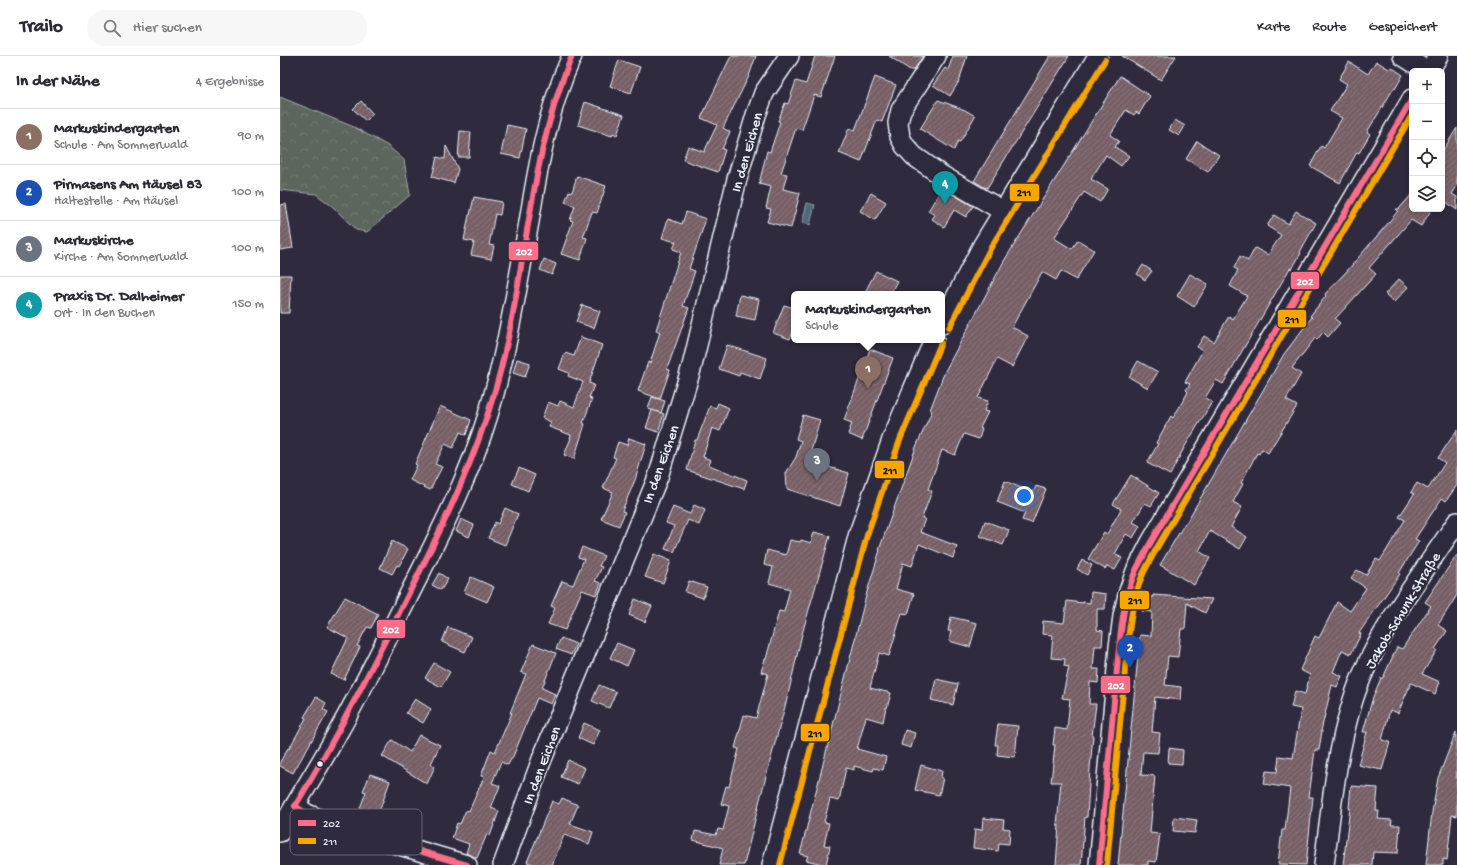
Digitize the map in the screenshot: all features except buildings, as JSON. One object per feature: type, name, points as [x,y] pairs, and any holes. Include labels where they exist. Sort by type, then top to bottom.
[{"type":"street","points":[[280,832],[288,811],[336,736],[357,698],[435,542],[476,449],[497,385],[512,319],[538,167],[546,131],[572,56]]},
{"type":"street","name":"In den Eichen","points":[[503,865],[542,759],[658,477],[692,366],[737,179],[756,115],[764,94],[789,56]]},
{"type":"street","points":[[936,56],[902,110],[898,123],[900,137],[905,146],[914,156],[941,175],[1003,211]]},
{"type":"street","points":[[945,318],[983,245],[1098,56]]},
{"type":"street","points":[[1403,56],[1423,68]]},
{"type":"street","points":[[1430,68],[1438,56]]},
{"type":"street","points":[[1099,865],[1119,647],[1128,591],[1136,571],[1151,542],[1268,341],[1409,104]]},
{"type":"street","points":[[772,865],[859,533],[893,437],[933,343]]},
{"type":"street","name":"Jakob-Schunk-Straße","points":[[1324,865],[1335,776],[1353,700],[1365,669],[1380,640],[1403,603],[1457,522]]},
{"type":"street","points":[[422,852],[467,865]]},
{"type":"green space","points":[[280,97],[354,127],[388,146],[404,160],[410,195],[367,232],[356,230],[333,207],[316,194],[280,190]]},
{"type":"water","points":[[807,203],[815,205],[810,225],[802,223]]},
{"type":"transit line","name":"202","points":[[295,806],[353,704],[419,573],[468,468],[488,415],[515,304],[536,178],[557,96],[572,56]]},
{"type":"transit line","name":"211","points":[[949,328],[990,249],[1105,60]]},
{"type":"transit line","name":"202","points":[[1099,865],[1121,627],[1124,608],[1132,579],[1151,542],[1409,104]]},
{"type":"transit line","name":"211","points":[[1107,865],[1128,639],[1134,601],[1143,574],[1158,546],[1409,120]]},
{"type":"transit line","name":"211","points":[[780,865],[867,535],[900,440],[941,343]]},
{"type":"transit line","name":"202","points":[[295,806],[300,809]]},
{"type":"transit line","name":"202","points":[[422,852],[467,865]]},
{"type":"place","name":"Praxis Dr. Dalheimer","points":[[945,204]]},
{"type":"place","name":"Markuskindergarten","points":[[868,389]]},
{"type":"place","name":"Markuskirche","points":[[817,481]]},
{"type":"place","name":"Pirmasens Am Häusel 83","points":[[1130,668]]}]
